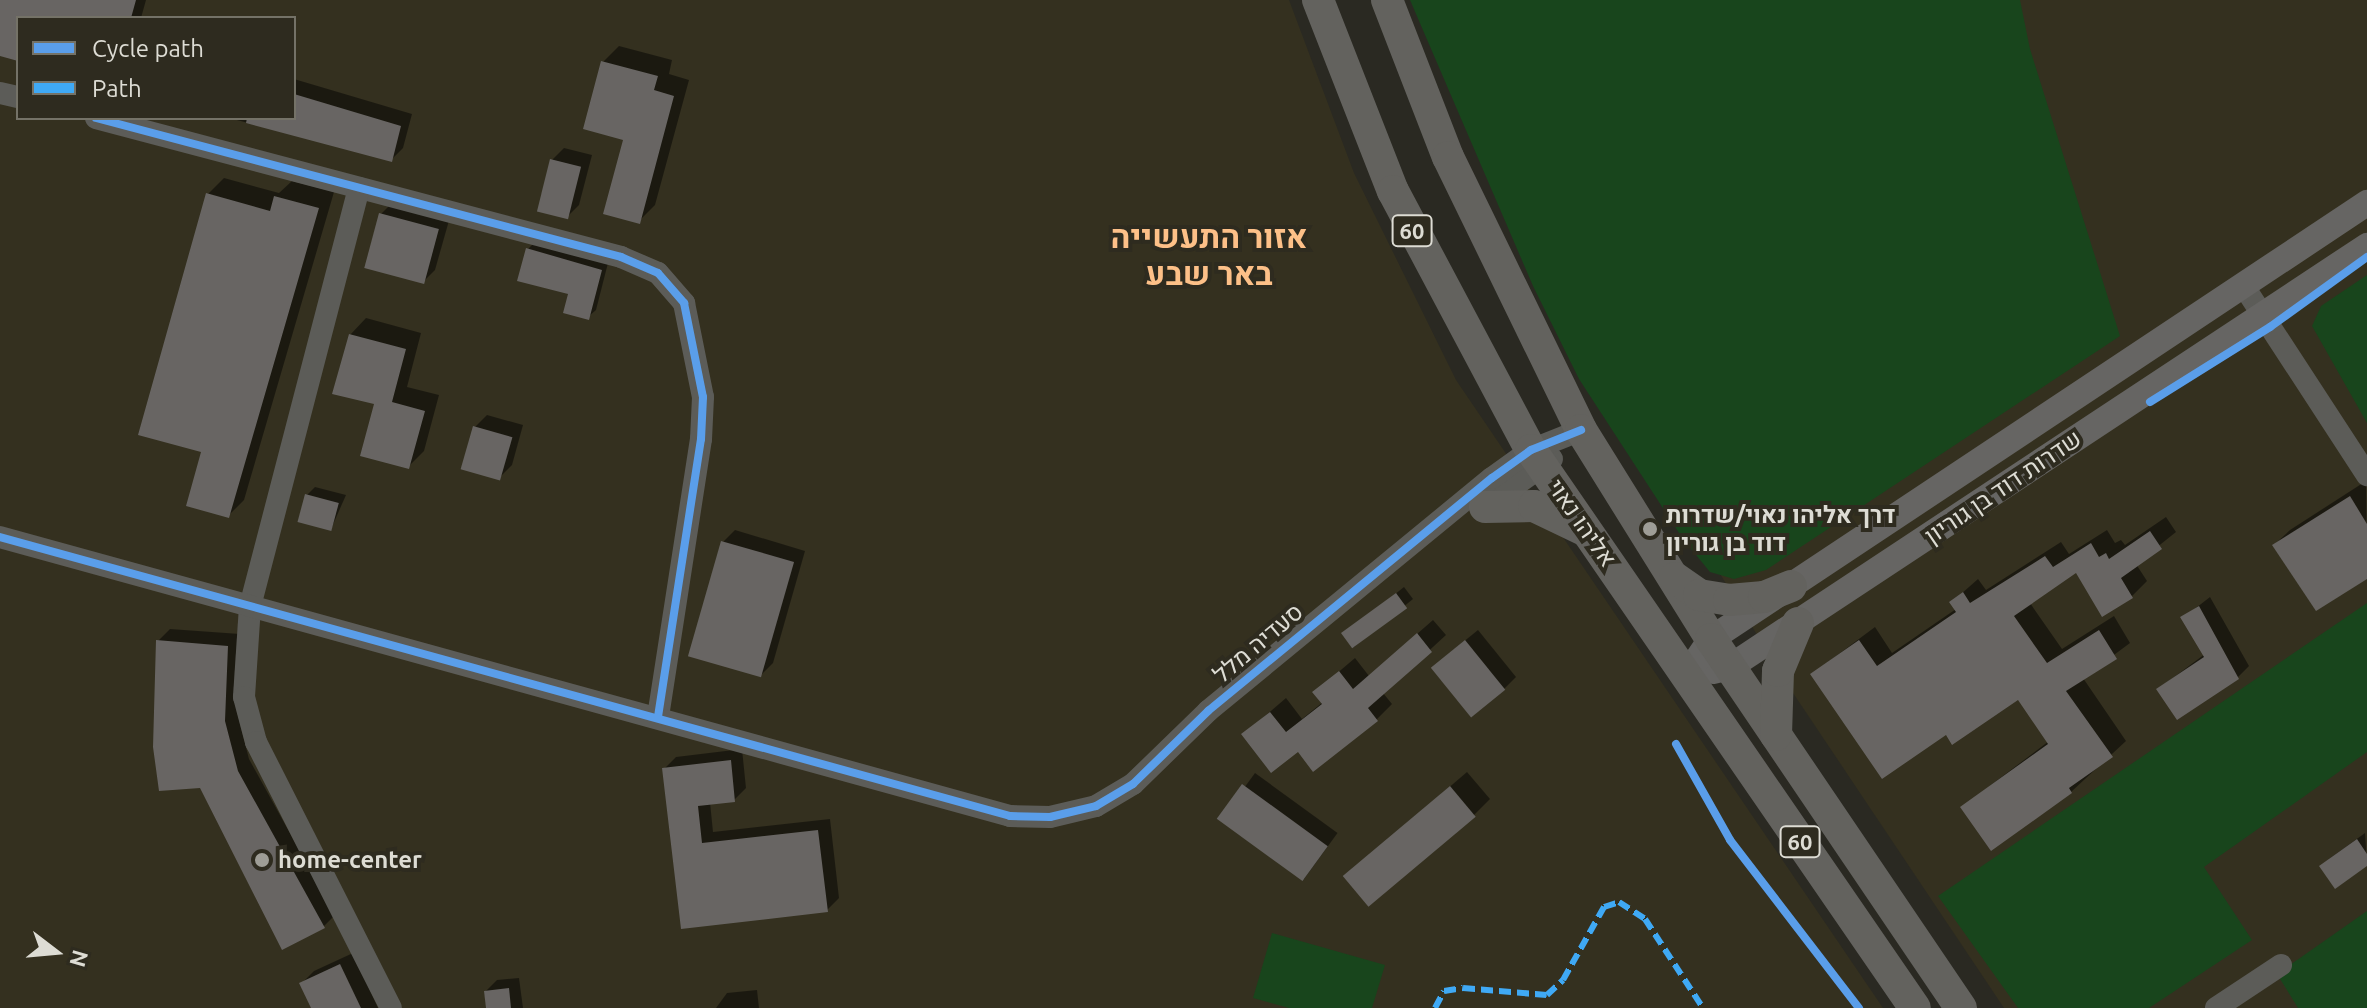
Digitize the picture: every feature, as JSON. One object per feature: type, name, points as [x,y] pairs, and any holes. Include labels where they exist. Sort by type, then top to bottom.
[{"type":"highway","name":"אליהו נאוי","points":[[1318,0],[1393,191],[1537,459],[1915,1008]]},
{"type":"highway","name":"אליהו נאוי","points":[[1387,0],[1448,157],[1581,430],[1711,639],[1961,1008]]},
{"type":"highway","points":[[1485,507],[1534,506],[1591,535]]},
{"type":"highway","points":[[1673,576],[1699,595],[1729,600],[1764,597],[1791,586]]},
{"type":"highway","points":[[1776,735],[1778,671],[1798,623]]},
{"type":"main road","name":"שדרות דוד בן גוריון","points":[[1686,676],[1711,639],[2367,203]]},
{"type":"main road","name":"שדרות דוד בן גוריון","points":[[1686,676],[1730,667],[2367,246]]},
{"type":"street","points":[[104,120],[644,264],[684,303],[703,397],[701,439],[658,718]]},
{"type":"street","points":[[359,188],[250,606],[244,697],[256,742],[391,1008]]},
{"type":"street","points":[[2243,285],[2261,317],[2300,365],[2367,475]]},
{"type":"street","name":"סעדיה מלל","points":[[0,537],[1010,816],[1050,817],[1096,806],[1133,784],[1208,711],[1420,538],[1581,430]]},
{"type":"street","name":"סעדיה מלל","points":[[1420,538],[1485,507],[1537,459]]},
{"type":"street","points":[[2216,1008],[2281,965]]},
{"type":"shaded area","points":[[0,0],[1289,0],[1354,173],[1456,380],[1883,1008],[0,1008]]},
{"type":"shaded area","points":[[1417,0],[2367,0],[2367,1008],[2004,1008],[1785,681],[1553,298]]},
{"type":"green space","points":[[1410,0],[2020,0],[2030,49],[2120,336],[1766,570],[1734,579],[1710,572],[1683,539],[1579,379],[1533,286]]},
{"type":"green space","points":[[2367,275],[2367,423],[2312,326],[2321,306]]},
{"type":"green space","points":[[2367,603],[2367,752],[2204,867],[2252,940],[2149,1008],[2018,1008],[1938,896]]},
{"type":"green space","points":[[2367,911],[2367,1008],[2298,1008],[2277,974]]},
{"type":"green space","points":[[1272,933],[1385,965],[1372,1008],[1289,1008],[1253,998]]},
{"type":"building","points":[[0,0],[136,0],[132,16],[16,16],[16,60],[0,56]]},
{"type":"building","points":[[601,61],[658,76],[654,90],[674,96],[640,224],[603,214],[623,140],[583,129]]},
{"type":"building","points":[[296,95],[401,126],[392,162],[246,123],[247,120],[296,120]]},
{"type":"building","points":[[550,159],[581,167],[568,219],[537,211]]},
{"type":"building","points":[[206,193],[270,211],[274,196],[319,208],[229,518],[186,506],[201,452],[138,435]]},
{"type":"building","points":[[379,213],[439,229],[424,284],[364,268]]},
{"type":"building","points":[[526,248],[602,270],[589,320],[563,313],[568,294],[517,281]]},
{"type":"building","points":[[349,334],[406,349],[392,402],[425,411],[409,469],[360,456],[374,404],[332,394]]},
{"type":"building","points":[[473,426],[512,437],[500,481],[461,469]]},
{"type":"building","points":[[305,494],[339,503],[331,531],[297,522]]},
{"type":"building","points":[[2350,496],[2367,524],[2367,579],[2316,611],[2272,545]]},
{"type":"building","points":[[2150,531],[2162,549],[2121,578],[2133,598],[2102,617],[2076,573],[2014,616],[2047,663],[2099,630],[2117,659],[2066,691],[2113,757],[2069,788],[2072,793],[1991,851],[1960,807],[2048,744],[2018,700],[1952,745],[1946,735],[1882,779],[1810,674],[1859,640],[1877,666],[1956,612],[1949,602],[1963,592],[1970,603],[2045,556],[2053,567],[2091,543],[2099,557],[2106,553],[2109,559]]},
{"type":"building","points":[[721,541],[794,562],[761,677],[688,656]]},
{"type":"building","points":[[1396,593],[1407,608],[1352,648],[1341,633]]},
{"type":"building","points":[[2199,606],[2239,679],[2177,720],[2156,689],[2204,657],[2180,617]]},
{"type":"building","points":[[1417,633],[1432,652],[1368,708],[1378,721],[1313,772],[1298,752],[1271,773],[1241,734],[1270,712],[1286,732],[1322,704],[1312,692],[1339,671],[1353,689]]},
{"type":"building","name":"home-center","points":[[156,640],[228,646],[225,721],[238,771],[325,928],[282,950],[200,788],[159,791],[153,747]]},
{"type":"building","points":[[1465,640],[1505,690],[1471,717],[1431,668]]},
{"type":"building","points":[[731,760],[735,802],[698,806],[702,843],[818,830],[828,912],[681,929],[662,768]]},
{"type":"building","points":[[1242,784],[1328,846],[1302,881],[1217,819]]},
{"type":"building","points":[[1450,786],[1476,817],[1368,907],[1343,876]]},
{"type":"building","points":[[2357,839],[2367,854],[2367,866],[2335,889],[2319,866]]},
{"type":"building","points":[[340,964],[361,1008],[311,1008],[299,983]]},
{"type":"building","points":[[509,988],[511,1008],[486,1008],[484,991]]},
{"type":"marked path","points":[[1435,1008],[1444,991],[1463,988],[1547,995],[1563,980],[1604,907],[1619,902],[1645,919],[1703,1008]]},
{"type":"cycle path","points":[[104,120],[621,257],[658,273],[684,303],[703,397],[701,439],[658,718]]},
{"type":"cycle path","points":[[2150,402],[2270,327],[2367,257]]},
{"type":"cycle path","points":[[0,537],[1010,816],[1050,817],[1096,806],[1133,784],[1208,711],[1492,478],[1531,450],[1581,430]]},
{"type":"cycle path","points":[[1676,744],[1730,840],[1859,1008]]},
{"type":"place","name":"דרך אליהו נאוי/שדרות דוד בן גוריון","points":[[1650,529]]},
{"type":"place","name":"home-center","points":[[262,860]]},
{"type":"district","name":"אזור התעשייה באר שבע","points":[[1209,256]]}]
